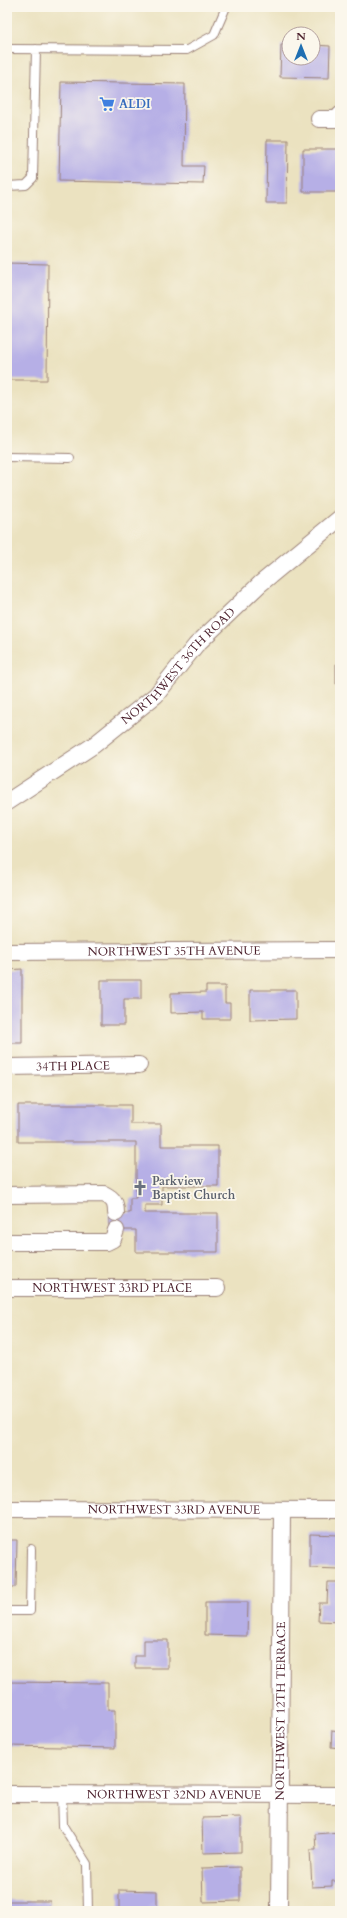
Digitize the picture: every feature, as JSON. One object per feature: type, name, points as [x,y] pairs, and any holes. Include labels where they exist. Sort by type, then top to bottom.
[{"type":"street","points":[[319,119],[339,119],[340,115]]},
{"type":"street","name":"NORTHWEST 36TH ROAD","points":[[7,802],[94,745],[156,695],[196,645],[260,584],[340,518]]},
{"type":"street","name":"NORTHWEST 35TH AVENUE","points":[[7,952],[340,950]]},
{"type":"street","name":"34TH PLACE","points":[[7,1067],[139,1065]]},
{"type":"street","points":[[7,1194],[104,1194],[112,1198],[116,1204],[116,1213]]},
{"type":"street","points":[[7,1242],[107,1242],[113,1239],[116,1230]]},
{"type":"street","name":"NORTHWEST 33RD PLACE","points":[[7,1288],[217,1288]]},
{"type":"street","name":"NORTHWEST 33RD AVENUE","points":[[7,1510],[340,1510]]},
{"type":"street","name":"NORTHWEST 12TH TERRACE","points":[[278,1911],[281,1795],[280,1679],[282,1510]]},
{"type":"street","name":"NORTHWEST 32ND AVENUE","points":[[7,1794],[340,1795]]},
{"type":"lane","points":[[7,49],[187,50],[214,35],[226,7]]},
{"type":"lane","points":[[7,186],[26,185],[33,178],[36,49]]},
{"type":"lane","points":[[7,457],[70,458]]},
{"type":"lane","points":[[7,1611],[30,1611],[31,1549]]},
{"type":"lane","points":[[62,1794],[63,1826],[87,1864],[88,1911]]},
{"type":"building","points":[[281,45],[281,66],[321,66],[321,45],[330,46],[329,78],[280,77]]},
{"type":"building","points":[[61,82],[185,84],[184,166],[204,166],[203,184],[59,181]]},
{"type":"building","points":[[267,140],[288,140],[287,203],[266,203]]},
{"type":"building","points":[[303,149],[340,149],[340,192],[303,192]]},
{"type":"building","points":[[7,263],[48,264],[47,380],[7,380]]},
{"type":"building","points":[[336,664],[340,664],[340,684],[336,684]]},
{"type":"building","points":[[22,969],[22,1043],[7,1043],[7,970]]},
{"type":"building","points":[[101,980],[141,980],[141,999],[124,999],[124,1025],[101,1025]]},
{"type":"building","points":[[206,986],[225,986],[225,1003],[230,1003],[230,1019],[203,1019],[203,1012],[171,1013],[171,993],[206,992]]},
{"type":"building","points":[[250,990],[296,990],[296,1019],[250,1020]]},
{"type":"building","points":[[18,1105],[131,1105],[131,1124],[161,1124],[161,1146],[218,1146],[218,1186],[162,1186],[162,1205],[145,1205],[145,1213],[218,1213],[218,1252],[136,1252],[136,1230],[109,1230],[109,1213],[130,1213],[130,1198],[136,1198],[136,1142],[18,1142]]},
{"type":"building","points":[[310,1534],[340,1535],[340,1569],[310,1568]]},
{"type":"building","points":[[7,1540],[17,1540],[16,1587],[7,1587]]},
{"type":"building","points":[[328,1582],[340,1582],[340,1622],[318,1621],[319,1603],[327,1603]]},
{"type":"building","points":[[205,1602],[248,1602],[247,1636],[205,1635]]},
{"type":"building","points":[[144,1640],[168,1640],[168,1668],[135,1668],[135,1656],[144,1656]]},
{"type":"building","points":[[7,1682],[108,1683],[108,1710],[115,1710],[115,1748],[7,1746]]},
{"type":"building","points":[[332,1730],[340,1731],[340,1748],[331,1747]]},
{"type":"building","points":[[241,1817],[241,1852],[203,1853],[202,1818]]},
{"type":"building","points":[[340,1832],[340,1881],[332,1881],[332,1886],[312,1887],[310,1850],[316,1850],[315,1834]]},
{"type":"building","points":[[240,1867],[240,1901],[203,1902],[202,1868]]},
{"type":"building","points":[[119,1890],[157,1891],[157,1911],[119,1911]]},
{"type":"building","points":[[7,1901],[50,1901],[49,1911],[7,1911]]},
{"type":"place","name":"ALDI","points":[[107,104]]},
{"type":"place","name":"Parkview Baptist Church","points":[[140,1188]]}]
